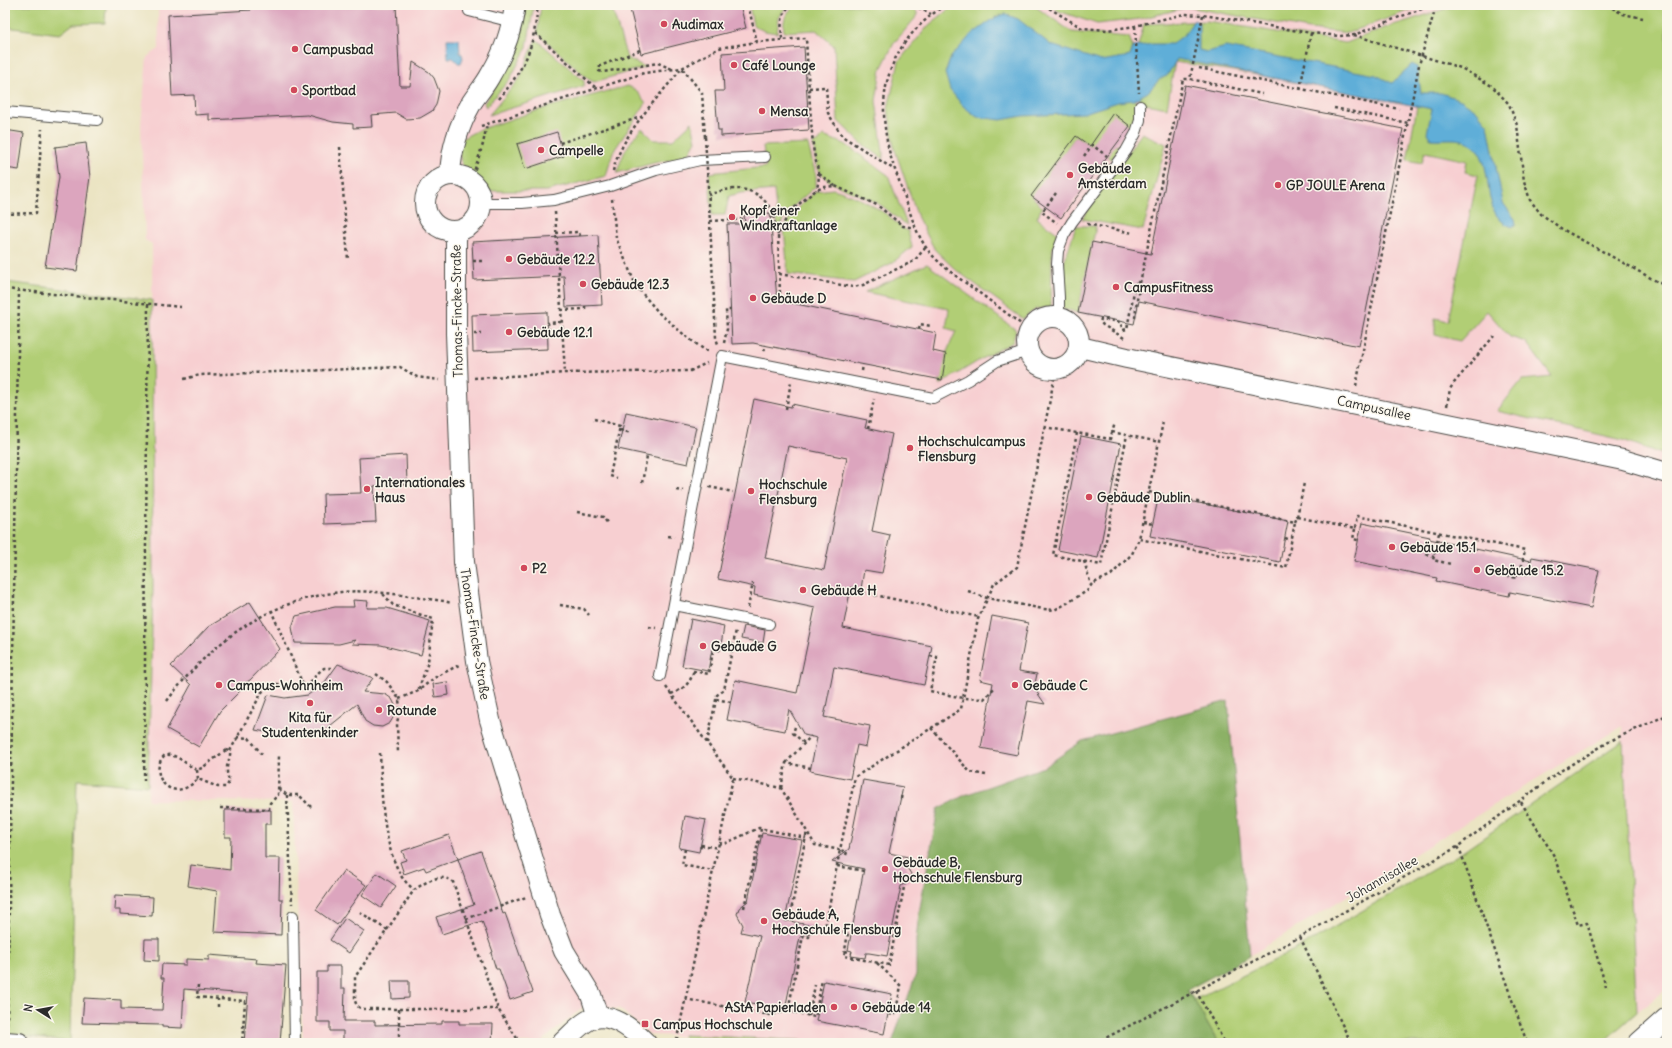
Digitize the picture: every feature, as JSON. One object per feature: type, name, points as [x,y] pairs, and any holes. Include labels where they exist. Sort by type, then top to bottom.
[{"type":"street","points":[[481,203],[479,191],[471,181],[462,176],[450,175],[450,160],[461,124],[504,50],[514,14]]},
{"type":"street","name":"Thomas-Fincke-Straße","points":[[450,175],[440,178],[429,189],[426,196],[425,206],[428,215],[434,223],[444,229],[456,231],[465,228],[474,222],[479,214],[481,203]]},
{"type":"street","name":"Thomas-Fincke-Straße","points":[[456,231],[457,378],[464,562],[477,661],[490,720],[550,915],[564,951],[591,994],[598,1017]]},
{"type":"street","points":[[1050,317],[1059,318],[1069,322],[1075,328],[1080,347],[1072,362],[1065,367],[1048,369],[1035,362],[1028,351],[1027,341],[1030,331],[1035,325],[1050,317]]},
{"type":"street","name":"Campusallee","points":[[1080,347],[1124,358],[1623,460],[1667,473]]},
{"type":"street","points":[[562,1043],[588,1021],[598,1017],[614,1019],[636,1033],[646,1043]]},
{"type":"street","points":[[1640,1043],[1667,1018]]},
{"type":"lane","points":[[469,11],[514,14]]},
{"type":"lane","points":[[1059,318],[1056,264],[1058,251],[1070,226],[1126,151],[1136,133],[1140,120],[1140,106]]},
{"type":"lane","points":[[5,112],[97,120]]},
{"type":"lane","points":[[481,203],[522,203],[554,200],[610,186],[656,170],[700,160],[765,157]]},
{"type":"lane","points":[[660,676],[722,356],[933,398],[968,380],[997,361],[1028,351]]},
{"type":"lane","points":[[674,605],[769,624]]},
{"type":"lane","points":[[293,916],[295,1043]]},
{"type":"path","points":[[748,5],[757,42]]},
{"type":"path","points":[[782,39],[781,23],[783,14],[791,5]]},
{"type":"path","points":[[913,5],[932,14]]},
{"type":"path","points":[[945,5],[932,14],[910,34],[894,60],[886,87],[883,117],[888,147],[915,227],[926,247],[948,270],[1030,331]]},
{"type":"path","points":[[1044,5],[1082,28],[1108,30],[1135,26],[1184,14],[1203,15],[1311,33],[1340,36],[1354,35],[1434,5],[1434,13],[1421,56],[1353,404]]},
{"type":"path","points":[[1607,5],[1623,14],[1643,18]]},
{"type":"path","points":[[1190,79],[1203,15]]},
{"type":"path","points":[[1135,26],[1140,106]]},
{"type":"path","points":[[534,33],[596,88]]},
{"type":"path","points":[[1300,88],[1311,33]]},
{"type":"path","points":[[1354,35],[1461,68],[1492,86],[1509,104],[1517,125],[1524,181],[1530,200],[1541,214],[1562,228],[1667,287]]},
{"type":"path","points":[[461,124],[475,127],[487,124],[644,73],[682,68],[719,48],[782,39],[806,38],[813,147],[819,174],[819,182],[816,190]]},
{"type":"path","points":[[640,50],[600,66],[599,71],[603,72],[658,63],[673,70]]},
{"type":"path","points":[[682,68],[642,117],[616,157],[610,186],[616,238],[636,286],[659,313],[704,350],[722,356]]},
{"type":"path","points":[[682,68],[702,93],[716,338]]},
{"type":"path","points":[[1199,68],[1399,109]]},
{"type":"path","points":[[1135,318],[1140,283],[1183,79],[1190,79],[1262,94]]},
{"type":"path","points":[[809,88],[826,87],[828,113],[842,136],[896,170]]},
{"type":"path","points":[[1334,108],[1408,123]]},
{"type":"path","points":[[5,214],[36,213],[42,116]]},
{"type":"path","points":[[560,143],[642,117]]},
{"type":"path","points":[[471,181],[484,140],[487,124]]},
{"type":"path","points":[[1084,156],[1092,145],[1117,163]]},
{"type":"path","points":[[340,147],[348,260]]},
{"type":"path","points":[[819,174],[835,186],[877,205],[904,226],[910,228],[915,227]]},
{"type":"path","points":[[778,235],[793,209],[816,190],[835,186]]},
{"type":"path","points":[[708,195],[724,189],[734,188],[745,190],[757,195],[768,204],[773,215],[778,235],[780,295],[776,295]]},
{"type":"path","points":[[1056,193],[1042,212],[1070,226],[1133,233]]},
{"type":"path","points":[[554,200],[565,373]]},
{"type":"path","points":[[710,221],[745,220]]},
{"type":"path","points":[[556,233],[580,232],[580,236]]},
{"type":"path","points":[[779,274],[853,287],[863,285],[914,261],[926,247]]},
{"type":"path","points":[[536,258],[557,257]]},
{"type":"path","points":[[1124,358],[1126,340],[1100,322],[1101,319],[1120,322],[1123,330],[1127,329],[1136,281],[1140,283]]},
{"type":"path","points":[[5,289],[181,308]]},
{"type":"path","points":[[10,1042],[19,291]]},
{"type":"path","points":[[144,781],[148,304]]},
{"type":"path","points":[[561,310],[585,309],[585,306]]},
{"type":"path","points":[[727,329],[726,310],[731,310]]},
{"type":"path","points":[[536,330],[549,330],[548,323],[561,322]]},
{"type":"path","points":[[918,329],[920,324],[931,326]]},
{"type":"path","points":[[1444,423],[1448,398],[1454,383],[1494,336]]},
{"type":"path","points":[[184,379],[200,375],[400,367],[417,376],[437,380],[565,373],[690,371]]},
{"type":"path","points":[[850,776],[855,777],[961,709],[979,616],[994,584],[1017,567],[1056,369]]},
{"type":"path","points":[[786,409],[794,370]]},
{"type":"path","points":[[868,429],[876,386]]},
{"type":"path","points":[[594,419],[620,426],[610,476],[618,478]]},
{"type":"path","points":[[968,591],[987,598],[1054,610],[1087,591],[1091,585],[1111,575],[1132,554],[1140,538],[1163,422]]},
{"type":"path","points":[[1044,427],[1110,441],[1115,423]]},
{"type":"path","points":[[620,430],[631,433]]},
{"type":"path","points":[[1112,432],[1159,442]]},
{"type":"path","points":[[1077,433],[1053,555],[1102,565],[1127,435]]},
{"type":"path","points":[[1076,438],[1080,439]]},
{"type":"path","points":[[642,483],[648,456]]},
{"type":"path","points":[[1140,538],[1286,568],[1304,483]]},
{"type":"path","points":[[697,485],[733,492]]},
{"type":"path","points":[[1149,492],[1295,522]]},
{"type":"path","points":[[577,512],[603,517],[608,524]]},
{"type":"path","points":[[1358,540],[1353,539],[1357,516],[1525,550],[1520,574],[1517,574],[1516,578],[1504,575]]},
{"type":"path","points":[[1297,517],[1355,529]]},
{"type":"path","points":[[1143,522],[1153,524]]},
{"type":"path","points":[[1439,533],[1433,560],[1451,564]]},
{"type":"path","points":[[1285,538],[1291,540]]},
{"type":"path","points":[[1426,554],[1434,556]]},
{"type":"path","points":[[1080,560],[1081,555]]},
{"type":"path","points":[[1084,561],[1091,585]]},
{"type":"path","points":[[1520,573],[1528,574]]},
{"type":"path","points":[[707,743],[717,695],[724,690],[753,583]]},
{"type":"path","points":[[851,590],[979,616]]},
{"type":"path","points":[[167,700],[182,680],[221,642],[271,610],[306,598],[342,592],[382,593],[444,601],[469,608]]},
{"type":"path","points":[[382,593],[393,605],[433,619],[428,662],[418,691]]},
{"type":"path","points":[[560,605],[584,610],[589,615]]},
{"type":"path","points":[[271,610],[304,687]]},
{"type":"path","points":[[671,694],[685,687],[690,681],[694,670],[709,674],[712,651]]},
{"type":"path","points":[[930,656],[937,657],[930,691],[963,698],[984,699],[995,687]]},
{"type":"path","points":[[198,779],[218,787],[226,787],[228,784],[226,768],[230,751],[262,692],[268,686],[277,684],[297,688],[304,687],[324,668],[331,668]]},
{"type":"path","points":[[399,699],[418,691],[442,673]]},
{"type":"path","points":[[376,674],[387,682],[399,699],[400,709],[397,723],[398,753]]},
{"type":"path","points":[[660,676],[671,694],[733,778],[781,788]]},
{"type":"path","points":[[716,699],[731,702]]},
{"type":"path","name":"Johannisallee","points":[[1096,1043],[1300,937],[1457,847],[1522,802],[1562,770],[1612,740],[1667,715]]},
{"type":"path","points":[[794,727],[793,733],[804,743]]},
{"type":"path","points":[[931,728],[970,772],[986,774]]},
{"type":"path","points":[[811,736],[786,763],[781,788],[815,845],[847,852],[846,855]]},
{"type":"path","points":[[237,737],[249,738],[264,756]]},
{"type":"path","points":[[197,770],[226,750],[230,751]]},
{"type":"path","points":[[380,753],[382,803],[387,836],[401,875],[414,890]]},
{"type":"path","points":[[197,770],[170,754],[161,758],[158,769],[163,783],[169,788],[175,790],[187,789],[198,779]]},
{"type":"path","points":[[220,808],[269,809],[270,803],[278,795],[279,755]]},
{"type":"path","points":[[786,763],[811,768]]},
{"type":"path","points":[[197,770],[198,779]]},
{"type":"path","points":[[825,928],[855,777]]},
{"type":"path","points":[[676,1043],[733,778]]},
{"type":"path","points":[[279,789],[287,795],[299,795],[311,806]]},
{"type":"path","points":[[901,799],[902,793]]},
{"type":"path","points":[[287,795],[293,916]]},
{"type":"path","points":[[1522,802],[1554,856],[1578,925],[1587,923],[1606,987]]},
{"type":"path","points":[[719,843],[724,844],[761,828],[779,834],[806,838]]},
{"type":"path","points":[[744,908],[761,828]]},
{"type":"path","points":[[785,920],[789,921],[807,831]]},
{"type":"path","points":[[701,846],[718,848]]},
{"type":"path","points":[[1457,847],[1464,861],[1527,1043]]},
{"type":"path","points":[[685,849],[682,865],[713,870]]},
{"type":"path","points":[[837,866],[864,871]]},
{"type":"path","points":[[498,1009],[362,1009],[357,1006],[355,1001],[355,977],[414,890],[437,878],[448,878],[453,882],[498,1009],[520,1043]]},
{"type":"path","points":[[788,1011],[803,935],[809,938],[812,925],[848,933],[844,956],[889,965],[905,882]]},
{"type":"path","points":[[466,919],[543,891]]},
{"type":"path","points":[[360,912],[387,930]]},
{"type":"path","points":[[1300,937],[1350,1043]]},
{"type":"path","points":[[844,951],[852,953]]},
{"type":"path","points":[[877,963],[901,986],[896,1015],[888,1014]]},
{"type":"path","points":[[685,999],[766,1015],[788,1011],[815,1017],[822,980]]},
{"type":"path","points":[[198,985],[197,997],[245,1001],[242,1043]]},
{"type":"path","points":[[809,1016],[815,985]]},
{"type":"path","points":[[1196,991],[1225,1043]]},
{"type":"path","points":[[218,999],[218,1007]]},
{"type":"path","points":[[766,1015],[768,1006]]},
{"type":"path","points":[[399,1009],[399,1043]]},
{"type":"shaded area","name":"Hochschulcampus Flensburg","points":[[158,5],[1667,5],[1667,989],[1637,1012],[1622,726],[1250,956],[1089,1043],[858,1043],[649,1035],[620,1009],[583,1007],[540,1043],[303,1043],[293,802],[148,800],[153,590],[152,244],[145,240],[141,125],[147,57],[159,49]]},
{"type":"green space","points":[[5,5],[106,5],[105,23],[73,24],[60,34],[5,27]]},
{"type":"green space","points":[[522,5],[534,5],[527,47],[510,79],[486,107],[484,103],[495,87]]},
{"type":"green space","points":[[541,5],[611,5],[627,58],[645,67],[594,82],[588,79],[537,33]]},
{"type":"green space","points":[[749,5],[787,5],[779,18],[777,33],[764,31],[753,25]]},
{"type":"green space","points":[[795,5],[905,5],[915,9],[918,15],[894,43],[881,69],[876,101],[884,159],[862,144],[838,121],[834,46],[816,30],[784,32],[785,17]]},
{"type":"green space","points":[[954,5],[1033,5],[1072,32],[1129,37],[1133,47],[1134,99],[1139,106],[1138,46],[1144,24],[1207,21],[1346,43],[1387,27],[1458,5],[1667,5],[1667,456],[1623,440],[1497,411],[1522,380],[1552,377],[1526,342],[1510,337],[1487,311],[1460,341],[1435,335],[1435,318],[1448,321],[1478,175],[1465,172],[1467,161],[1425,152],[1422,163],[1407,160],[1417,106],[1252,74],[1175,62],[1167,108],[1146,104],[1140,106],[1130,126],[1113,114],[1115,146],[1121,145],[1112,160],[1076,136],[1032,196],[1042,207],[1037,218],[1057,233],[1052,252],[1051,307],[1036,309],[1023,319],[956,270],[935,250],[918,218],[894,147],[888,108],[899,61],[929,25]]},
{"type":"green space","points":[[1051,5],[1424,5],[1348,33],[1309,29],[1188,7],[1140,19],[1097,24],[1058,11]]},
{"type":"green space","points":[[536,39],[584,81],[584,86],[489,115],[520,78]]},
{"type":"green space","points":[[628,86],[636,90],[646,103],[613,152],[606,176],[547,191],[487,191],[481,186],[472,172],[462,165],[458,150],[463,138],[478,130],[548,107]]},
{"type":"green space","points":[[692,122],[696,141],[687,157],[654,163],[617,173],[626,149],[642,128],[654,140],[673,140]]},
{"type":"green space","points":[[1142,133],[1166,144],[1143,230],[1082,219],[1105,183]]},
{"type":"green space","points":[[823,136],[845,144],[888,175],[907,225],[875,202],[836,185],[823,176],[817,165],[813,143],[818,142]]},
{"type":"green space","points":[[808,144],[816,176],[816,186],[787,212],[778,231],[774,190],[741,193],[729,196],[725,215],[712,215],[709,173],[766,167],[763,146]]},
{"type":"green space","points":[[833,189],[860,199],[886,214],[908,231],[912,247],[892,263],[854,282],[788,274],[784,228],[794,211],[816,191]]},
{"type":"green space","points":[[1076,226],[1096,226],[1078,313],[1062,308],[1062,269]]},
{"type":"green space","points":[[927,264],[1016,330],[1013,342],[983,358],[939,385],[946,354],[956,331],[946,328],[949,309],[865,292]]},
{"type":"green space","points":[[5,282],[152,300],[153,590],[148,786],[77,780],[70,1042],[5,1034]]},
{"type":"green space","points":[[1228,701],[1250,956],[1187,990],[1218,1043],[892,1043],[916,974],[916,940],[919,913],[938,809],[965,795],[1044,767],[1082,741]]},
{"type":"green space","points":[[1623,741],[1637,1012],[1602,1043],[1218,1043],[1194,1000],[1302,946],[1461,853]]},
{"type":"green space","points":[[683,1035],[858,1043],[687,1043]]},
{"type":"water","points":[[1005,14],[1018,19],[1051,45],[1101,61],[1130,56],[1133,47],[1152,44],[1172,44],[1184,35],[1194,20],[1199,23],[1199,50],[1207,52],[1226,47],[1376,75],[1392,83],[1412,64],[1417,67],[1421,93],[1441,93],[1461,100],[1476,110],[1488,125],[1503,203],[1515,219],[1516,224],[1512,227],[1501,220],[1494,211],[1490,199],[1483,161],[1478,150],[1464,140],[1431,139],[1427,133],[1432,109],[1177,59],[1167,76],[1160,79],[1148,92],[1134,100],[1118,102],[1084,113],[1023,116],[1001,120],[977,117],[963,106],[950,90],[945,73],[951,57],[971,35],[996,17]]},
{"type":"water","points":[[447,39],[459,39],[460,53],[462,54],[463,58],[461,63],[458,63],[453,58],[448,58]]},
{"type":"building","name":"Campusbad","points":[[251,5],[298,5],[298,8],[322,7],[323,5],[396,5],[400,86],[410,86],[413,62],[429,72],[434,78],[439,91],[436,105],[432,111],[420,118],[406,119],[396,113],[371,115],[372,127],[353,128],[353,124],[333,122],[308,115],[209,120],[209,114],[195,115],[194,95],[172,96],[168,15],[251,10]]},
{"type":"building","points":[[629,5],[740,5],[746,28],[641,54]]},
{"type":"building","name":"Mensa","points":[[804,47],[809,130],[721,136],[721,130],[718,130],[715,91],[724,91],[722,53]]},
{"type":"building","name":"GP JOULE Arena","points":[[1185,85],[1403,129],[1359,346],[1139,301],[1134,324],[1078,313],[1092,242],[1151,254]]},
{"type":"building","name":"Gebäude Amsterdam","points":[[1113,113],[1130,126],[1061,218],[1031,196],[1076,136],[1090,146]]},
{"type":"building","points":[[5,130],[24,133],[19,170],[5,168]]},
{"type":"building","name":"Campelle","points":[[557,132],[564,156],[525,169],[517,144]]},
{"type":"building","points":[[86,143],[90,177],[77,271],[45,267],[59,177],[55,147]]},
{"type":"building","name":"Gebäude D","points":[[770,213],[777,300],[936,333],[933,351],[946,354],[942,380],[753,343],[732,344],[727,224],[745,224],[744,215]]},
{"type":"building","points":[[598,235],[602,305],[566,307],[564,276],[474,280],[472,242]]},
{"type":"building","name":"Gebäude 12.1","points":[[547,312],[548,349],[473,352],[472,315]]},
{"type":"building","name":"Gebäude H","points":[[754,399],[791,407],[792,404],[867,420],[865,428],[892,434],[872,531],[890,535],[882,573],[864,570],[861,589],[851,587],[843,628],[932,646],[924,685],[834,667],[824,717],[870,726],[866,747],[857,745],[850,779],[810,771],[817,738],[804,735],[789,709],[785,731],[727,720],[735,680],[797,693],[815,608],[754,595],[755,587],[718,579]],"holes":[[[788,446],[847,458],[824,570],[765,558]]]},
{"type":"building","points":[[626,412],[696,427],[688,464],[618,449]]},
{"type":"building","name":"Gebäude Dublin","points":[[1081,436],[1121,444],[1098,558],[1058,550]]},
{"type":"building","name":"Internationales Haus","points":[[406,455],[407,484],[374,486],[376,522],[324,524],[323,494],[361,493],[359,458]]},
{"type":"building","points":[[1159,495],[1288,521],[1280,562],[1150,536]]},
{"type":"building","points":[[1362,523],[1430,537],[1429,539],[1531,561],[1532,557],[1599,570],[1591,608],[1510,592],[1509,596],[1436,581],[1437,578],[1354,561]]},
{"type":"building","name":"Campus-Wohnheim","points":[[353,600],[368,601],[367,608],[387,608],[430,621],[421,655],[381,645],[352,644],[355,640],[339,644],[295,643],[292,627],[296,616],[335,607],[354,607]]},
{"type":"building","name":"Campus-Wohnheim","points":[[250,602],[280,649],[250,680],[236,689],[241,690],[220,711],[199,747],[167,729],[191,685],[171,666],[208,627]]},
{"type":"building","name":"Gebäude C","points":[[992,616],[1028,623],[1019,671],[1037,674],[1034,688],[1045,704],[1028,701],[1017,755],[981,748],[993,683],[980,680]]},
{"type":"building","name":"Gebäude G","points":[[691,619],[724,626],[720,651],[712,649],[708,671],[682,666]]},
{"type":"building","points":[[744,626],[765,630],[763,643],[741,639]]},
{"type":"building","name":"Kita für Studentenkinder","points":[[338,664],[373,678],[363,692],[385,694],[392,699],[396,707],[394,716],[390,723],[382,727],[373,726],[365,721],[357,704],[325,730],[319,733],[283,735],[255,730],[268,695],[285,698],[308,695],[325,682]]},
{"type":"building","points":[[447,682],[449,695],[435,697],[433,684]]},
{"type":"building","name":"Gebäude B, Hochschule Flensburg","points":[[863,780],[903,787],[889,853],[908,857],[906,866],[911,874],[909,881],[901,886],[887,956],[866,953],[865,958],[851,956],[852,951],[848,950],[864,869],[832,862],[849,849]]},
{"type":"building","points":[[225,810],[271,810],[271,824],[265,824],[265,858],[280,858],[279,899],[282,899],[281,935],[214,932],[217,891],[188,886],[191,865],[230,870],[231,837],[225,837]]},
{"type":"building","points":[[685,816],[706,820],[699,852],[679,848]]},
{"type":"building","name":"Gebäude A, Hochschule Flensburg","points":[[762,833],[802,840],[785,920],[822,928],[800,937],[785,1009],[745,1002],[760,936],[741,932],[743,925],[737,914],[739,908],[748,901]]},
{"type":"building","points":[[449,835],[458,859],[426,871],[424,867],[404,874],[400,862],[406,860],[402,851]]},
{"type":"building","points":[[481,851],[533,992],[510,1000],[499,969],[496,969],[491,953],[493,952],[482,921],[442,934],[436,917],[474,905],[458,859]]},
{"type":"building","points":[[344,870],[366,885],[337,925],[316,910]]},
{"type":"building","points":[[377,873],[396,886],[381,908],[362,895]]},
{"type":"building","points":[[115,895],[153,897],[152,916],[120,914],[120,910],[114,910]]},
{"type":"building","points":[[345,918],[364,931],[349,953],[330,940]]},
{"type":"building","points":[[145,939],[159,939],[159,961],[144,960]]},
{"type":"building","points":[[209,955],[257,959],[256,963],[286,965],[280,1043],[244,1043],[248,994],[184,989],[182,1028],[162,1027],[162,1025],[82,1023],[84,998],[121,1000],[121,1009],[162,1010],[164,978],[161,978],[162,964],[186,965],[186,959],[209,960]]},
{"type":"building","points":[[327,966],[341,966],[341,988],[345,988],[344,1021],[375,1021],[375,1025],[442,1024],[442,1021],[459,1021],[459,1024],[493,1024],[492,1043],[343,1043],[343,1031],[330,1031],[330,1022],[317,1022],[317,972],[327,972]]},
{"type":"building","points":[[391,981],[409,981],[409,998],[392,999]]},
{"type":"building","name":"Gebäude 14","points":[[824,981],[892,994],[884,1034],[816,1021]]},
{"type":"place","name":"Audimax","points":[[664,24]]},
{"type":"place","name":"Campusbad","points":[[295,49]]},
{"type":"place","name":"Café Lounge","points":[[734,65]]},
{"type":"place","name":"Sportbad","points":[[294,90]]},
{"type":"place","name":"Mensa","points":[[762,111]]},
{"type":"place","name":"Campelle","points":[[541,150]]},
{"type":"place","name":"Gebäude Amsterdam","points":[[1070,175]]},
{"type":"place","name":"GP JOULE Arena","points":[[1278,185]]},
{"type":"place","name":"Kopf einer Windkraftanlage","points":[[732,217]]},
{"type":"place","name":"Gebäude 12.2","points":[[509,259]]},
{"type":"place","name":"Gebäude 12.3","points":[[583,284]]},
{"type":"place","name":"CampusFitness","points":[[1116,287]]},
{"type":"place","name":"Gebäude D","points":[[753,298]]},
{"type":"place","name":"Gebäude 12.1","points":[[509,332]]},
{"type":"place","name":"Hochschulcampus Flensburg","points":[[910,448]]},
{"type":"place","name":"Internationales Haus","points":[[367,489]]},
{"type":"place","name":"Hochschule Flensburg","points":[[751,491]]},
{"type":"place","name":"Gebäude Dublin","points":[[1089,497]]},
{"type":"place","name":"Gebäude 15.1","points":[[1392,547]]},
{"type":"place","name":"P2","points":[[524,568]]},
{"type":"place","name":"Gebäude 15.2","points":[[1477,570]]},
{"type":"place","name":"Gebäude H","points":[[803,590]]},
{"type":"place","name":"Gebäude G","points":[[703,646]]},
{"type":"place","name":"Campus-Wohnheim","points":[[219,685]]},
{"type":"place","name":"Gebäude C","points":[[1015,685]]},
{"type":"place","name":"Kita für Studentenkinder","points":[[310,703]]},
{"type":"place","name":"Rotunde","points":[[379,710]]},
{"type":"place","name":"Gebäude B, Hochschule Flensburg","points":[[885,869]]},
{"type":"place","name":"Gebäude A, Hochschule Flensburg","points":[[764,921]]},
{"type":"place","name":"AStA Papierladen","points":[[834,1007]]},
{"type":"place","name":"Gebäude 14","points":[[854,1007]]},
{"type":"place","name":"Campus Hochschule","points":[[645,1024]]}]
